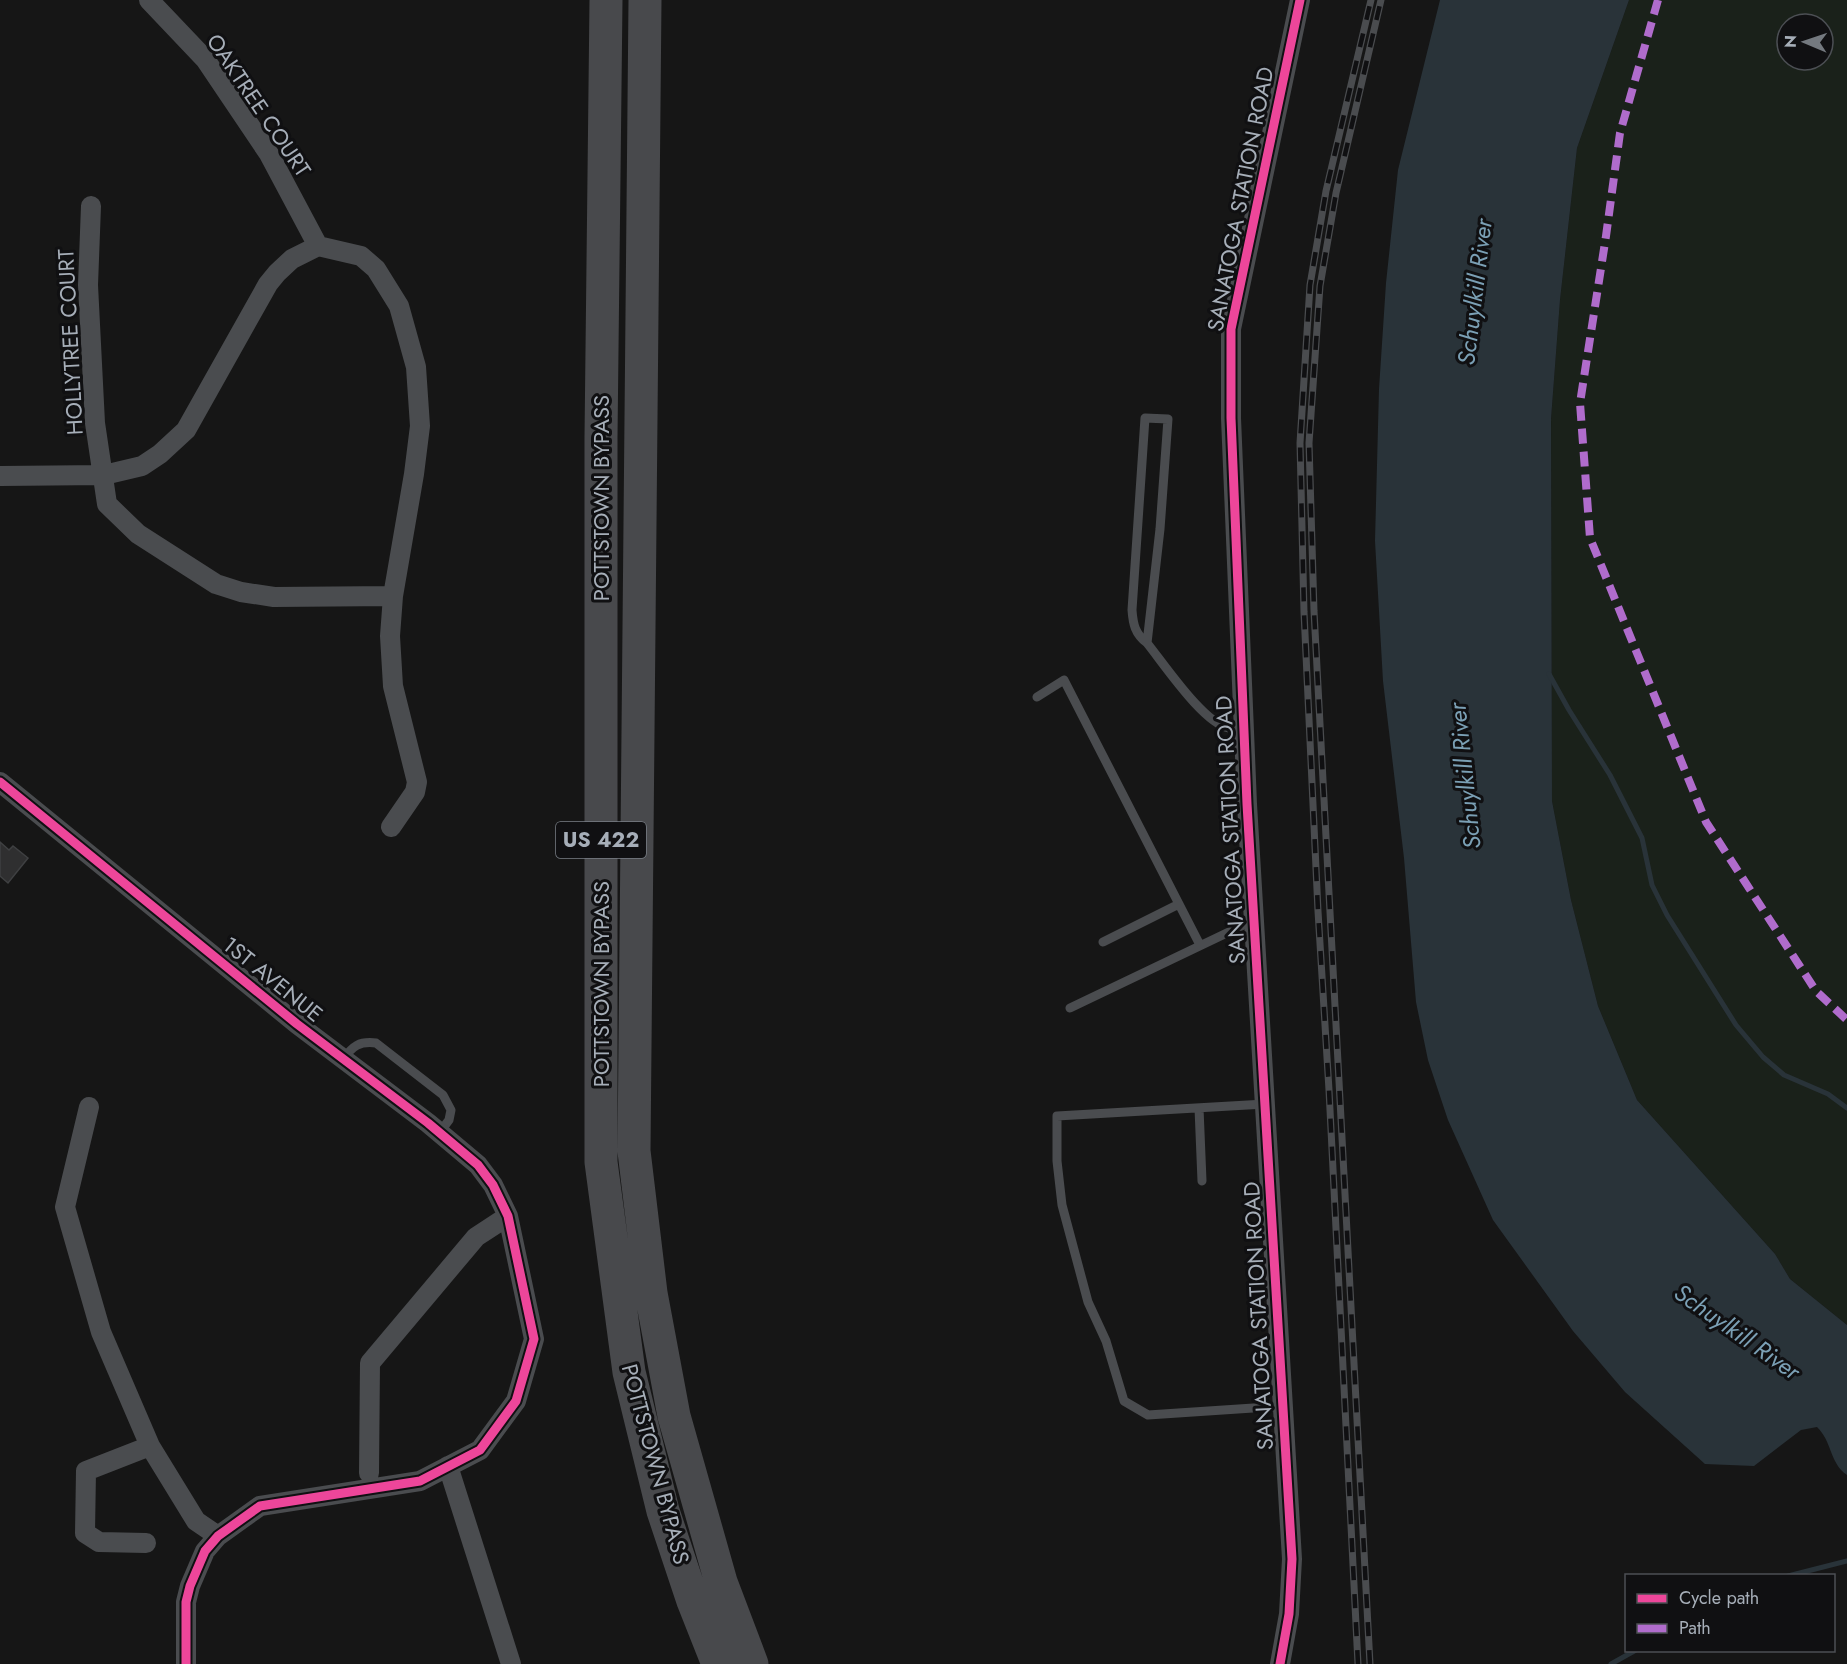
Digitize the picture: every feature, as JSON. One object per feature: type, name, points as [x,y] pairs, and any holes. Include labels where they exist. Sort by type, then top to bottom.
[{"type":"highway","name":"POTTSTOWN BYPASS","points":[[606,0],[601,438],[601,1162],[629,1372],[663,1511],[693,1601],[718,1664]]},
{"type":"highway","name":"POTTSTOWN BYPASS","points":[[645,0],[634,1151],[651,1293],[674,1416],[721,1582],[752,1664]]},
{"type":"street","name":"OAKTREE COURT","points":[[149,0],[205,59],[269,154],[318,246]]},
{"type":"street","name":"SANATOGA STATION ROAD","points":[[1280,1664],[1289,1614],[1292,1559],[1244,728],[1231,418],[1231,329],[1300,0]]},
{"type":"street","name":"HOLLYTREE COURT","points":[[91,206],[88,285],[95,423],[107,504],[138,534],[216,584],[240,592],[274,597],[393,596]]},
{"type":"street","points":[[0,476],[104,475],[142,466],[160,454],[186,430],[268,284],[292,259],[318,246],[361,256],[376,269],[399,306],[416,367],[420,426],[393,596],[390,636],[393,686],[417,782],[415,792],[391,827]]},
{"type":"street","name":"1ST AVENUE","points":[[0,782],[297,1024],[440,1132],[478,1165],[493,1185],[508,1216],[534,1339],[516,1401],[480,1450],[420,1481],[261,1506],[218,1536]]},
{"type":"street","points":[[89,1107],[65,1207],[101,1332],[150,1446],[196,1521],[218,1536],[205,1551],[186,1602],[186,1664]]},
{"type":"street","points":[[369,1473],[370,1363],[476,1237],[508,1216]]},
{"type":"street","points":[[146,1543],[99,1542],[85,1533],[86,1472],[150,1446]]},
{"type":"street","points":[[448,1466],[511,1664]]},
{"type":"lane","points":[[1147,643],[1160,530],[1168,419],[1145,418],[1132,609],[1136,631],[1194,703],[1214,722],[1228,728],[1244,728]]},
{"type":"lane","points":[[1037,697],[1064,680],[1200,945]]},
{"type":"lane","points":[[1103,942],[1179,904]]},
{"type":"lane","points":[[1070,1008],[1254,920]]},
{"type":"lane","points":[[343,1059],[353,1046],[365,1042],[376,1043],[443,1095],[451,1110],[449,1120],[440,1132]]},
{"type":"lane","points":[[1265,1104],[1057,1116],[1057,1161],[1062,1205],[1088,1302],[1106,1341],[1124,1401],[1148,1415],[1283,1406]]},
{"type":"lane","points":[[1199,1108],[1203,1181]]},
{"type":"shaded area","points":[[1629,0],[1847,0],[1847,1325],[1790,1279],[1775,1254],[1637,1100],[1598,1006],[1571,900],[1552,801],[1551,419],[1560,300],[1577,148]]},
{"type":"water","name":"Schuylkill River","points":[[1440,0],[1629,0],[1577,148],[1560,300],[1551,419],[1552,801],[1571,900],[1598,1006],[1637,1100],[1775,1254],[1790,1279],[1847,1325],[1847,1475],[1837,1465],[1826,1439],[1817,1427],[1801,1430],[1754,1466],[1705,1464],[1625,1392],[1573,1331],[1493,1220],[1448,1120],[1428,1060],[1416,1002],[1404,858],[1383,681],[1375,541],[1379,389],[1386,283],[1398,170]]},
{"type":"building","points":[[0,842],[9,850],[13,846],[28,858],[8,883],[0,876]]},
{"type":"waterway","points":[[1549,674],[1610,775],[1642,838],[1652,885],[1667,915],[1736,1025],[1763,1057],[1784,1075],[1828,1094],[1847,1108]]},
{"type":"waterway","points":[[1796,1574],[1847,1561]]},
{"type":"waterway","points":[[1611,1664],[1632,1652]]},
{"type":"railway","points":[[1358,1664],[1318,911],[1304,612],[1300,443],[1310,285],[1326,191],[1371,0]]},
{"type":"railway","points":[[1370,1664],[1314,611],[1309,443],[1320,286],[1336,193],[1381,0]]},
{"type":"marked path","points":[[1658,0],[1620,133],[1580,403],[1590,538],[1706,822],[1816,991],[1847,1020]]},
{"type":"cycle path","points":[[1280,1664],[1289,1614],[1292,1559],[1247,804],[1231,418],[1231,329],[1300,0]]},
{"type":"cycle path","points":[[0,782],[297,1024],[428,1123],[478,1165],[493,1185],[508,1216],[534,1339],[516,1401],[480,1450],[420,1481],[260,1506],[218,1536],[205,1551],[190,1586],[186,1602],[186,1664]]}]
